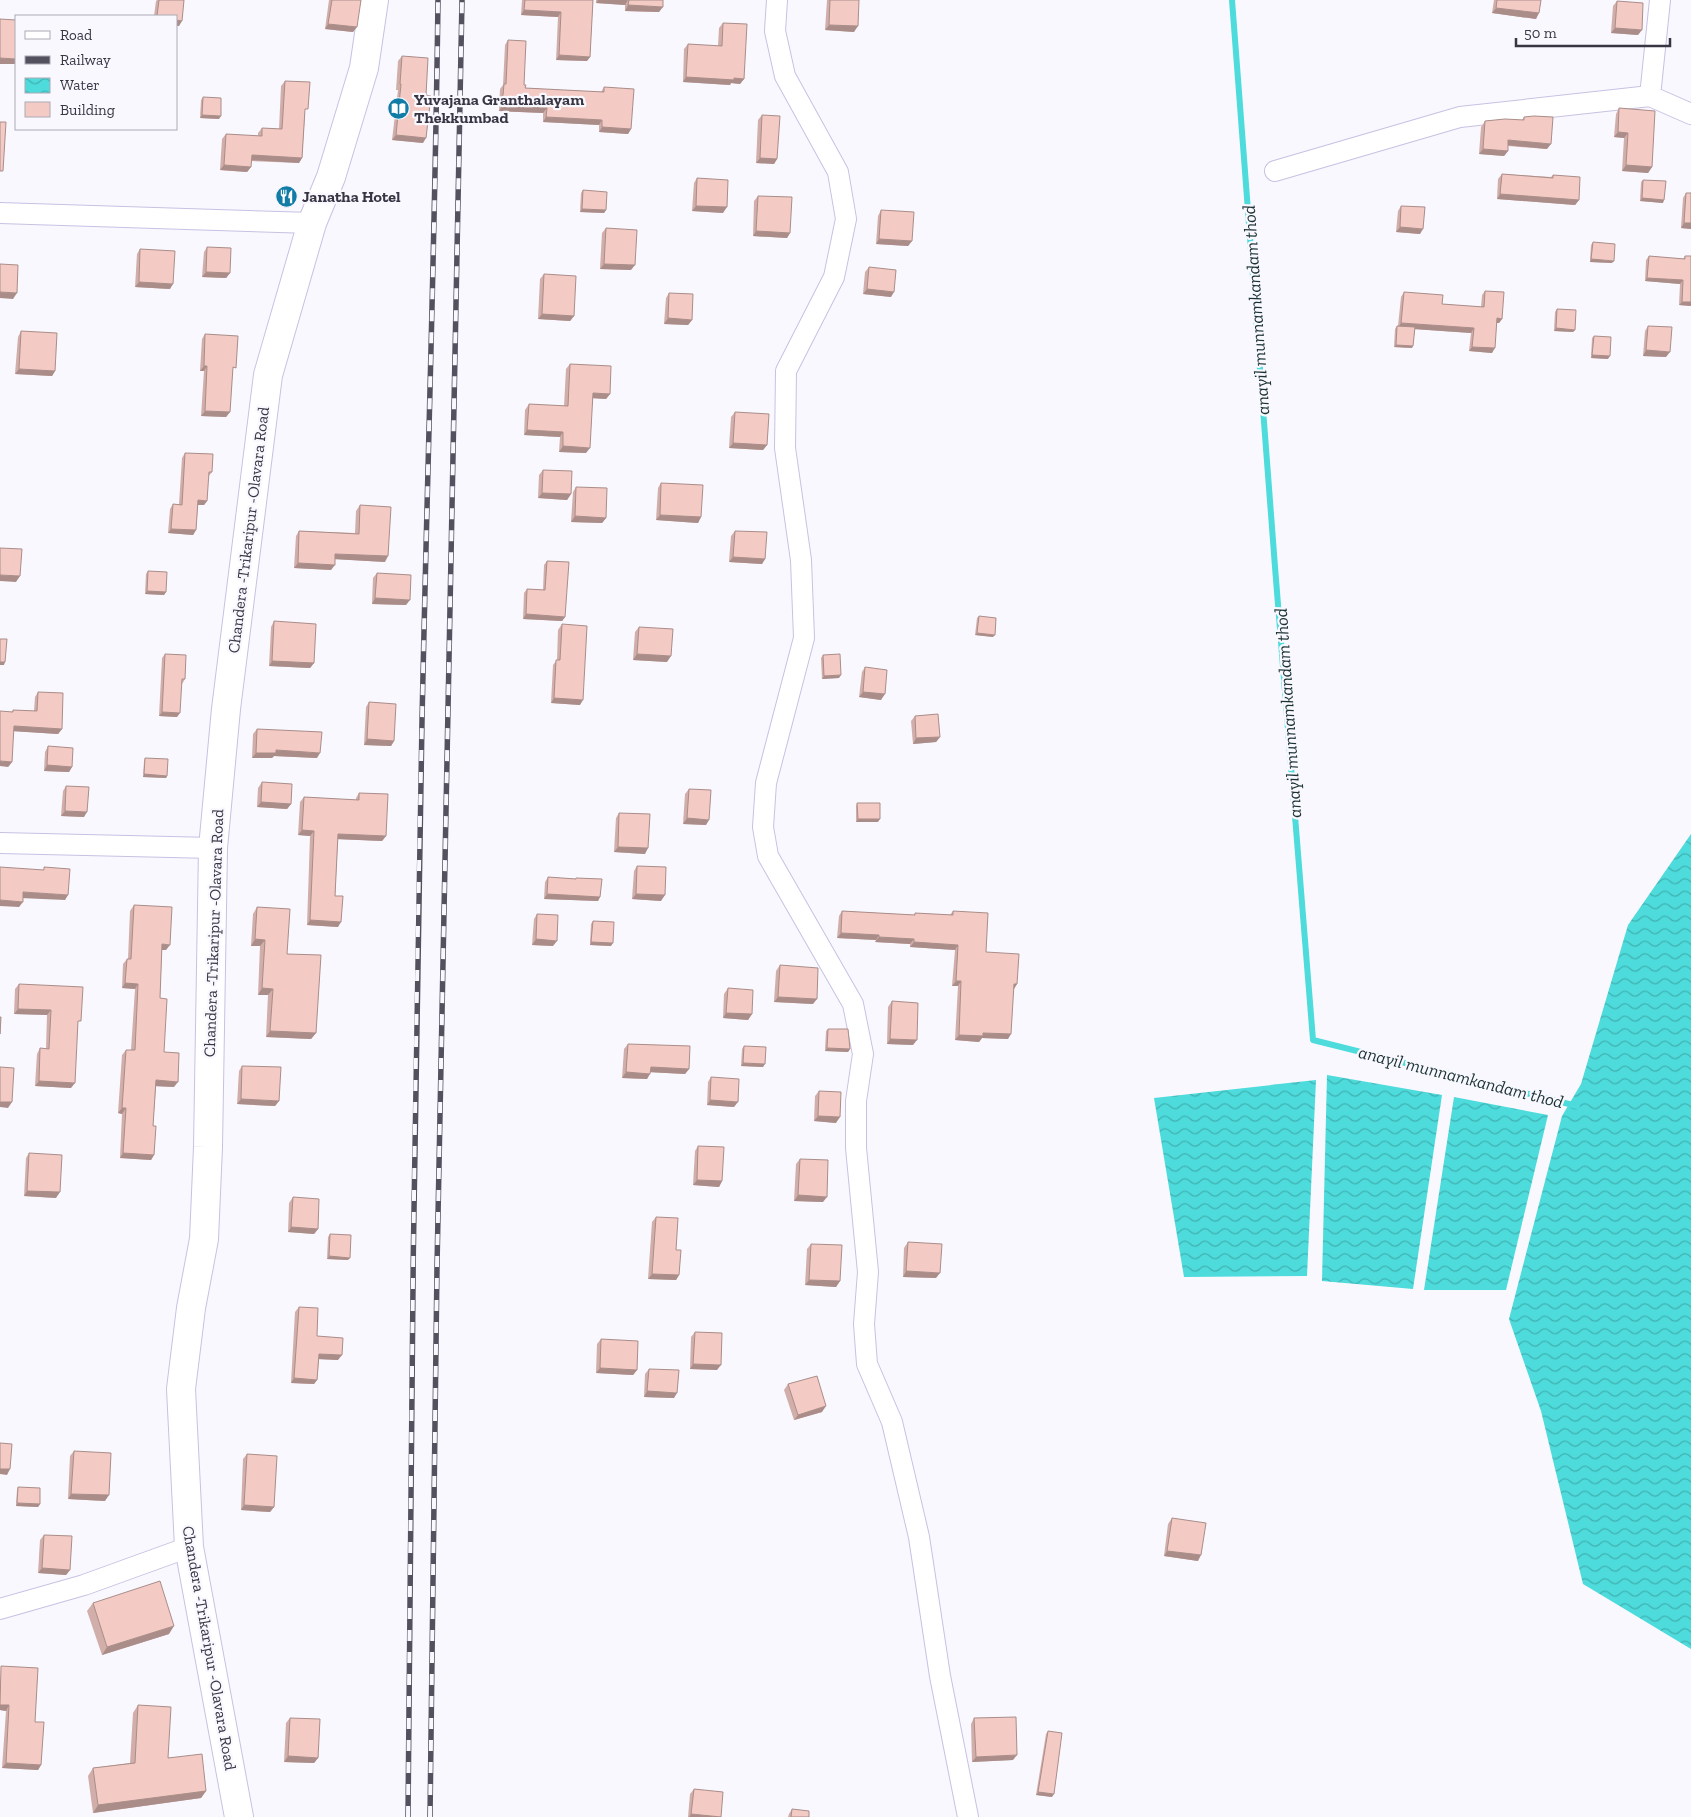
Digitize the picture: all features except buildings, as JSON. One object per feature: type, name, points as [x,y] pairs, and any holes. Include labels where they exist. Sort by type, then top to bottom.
[{"type":"main road","name":"Chandera -Trikaripur -Olavara Road","points":[[239,1817],[189,1547],[180,1389],[191,1308],[204,1239],[208,1147],[213,848],[226,709],[268,375],[312,223],[331,177],[364,68],[374,0]]},
{"type":"street","points":[[777,0],[775,31],[785,76],[838,172],[846,219],[834,277],[786,371],[785,448],[801,560],[804,638],[766,783],[763,827],[768,856],[853,1004],[860,1037],[863,1054],[856,1101],[856,1148],[868,1272],[864,1324],[867,1364],[892,1422],[919,1537],[940,1676],[968,1817]]},
{"type":"street","points":[[1650,96],[1660,0]]},
{"type":"street","points":[[1275,171],[1460,117],[1650,96],[1691,114]]},
{"type":"street","points":[[0,213],[312,223]]},
{"type":"street","points":[[0,843],[213,848]]},
{"type":"street","points":[[0,1609],[84,1585],[189,1547]]},
{"type":"water","points":[[1691,834],[1691,1649],[1583,1584],[1541,1411],[1509,1319],[1562,1116],[1581,1084],[1628,925]]},
{"type":"water","points":[[1327,1075],[1442,1095],[1413,1289],[1322,1281]]},
{"type":"water","points":[[1316,1080],[1307,1276],[1184,1277],[1154,1098]]},
{"type":"water","points":[[1454,1097],[1548,1115],[1506,1290],[1424,1290]]},
{"type":"waterway","name":"anayil munnamkandam thod","points":[[1232,0],[1313,1040],[1577,1106]]},
{"type":"railway","points":[[408,1817],[417,995],[438,0]]},
{"type":"railway","points":[[430,1817],[437,1267],[462,0]]},
{"type":"place","name":"Yuvajana Granthalayam Thekkumbad","points":[[398,108]]},
{"type":"place","name":"Janatha Hotel","points":[[286,196]]}]
